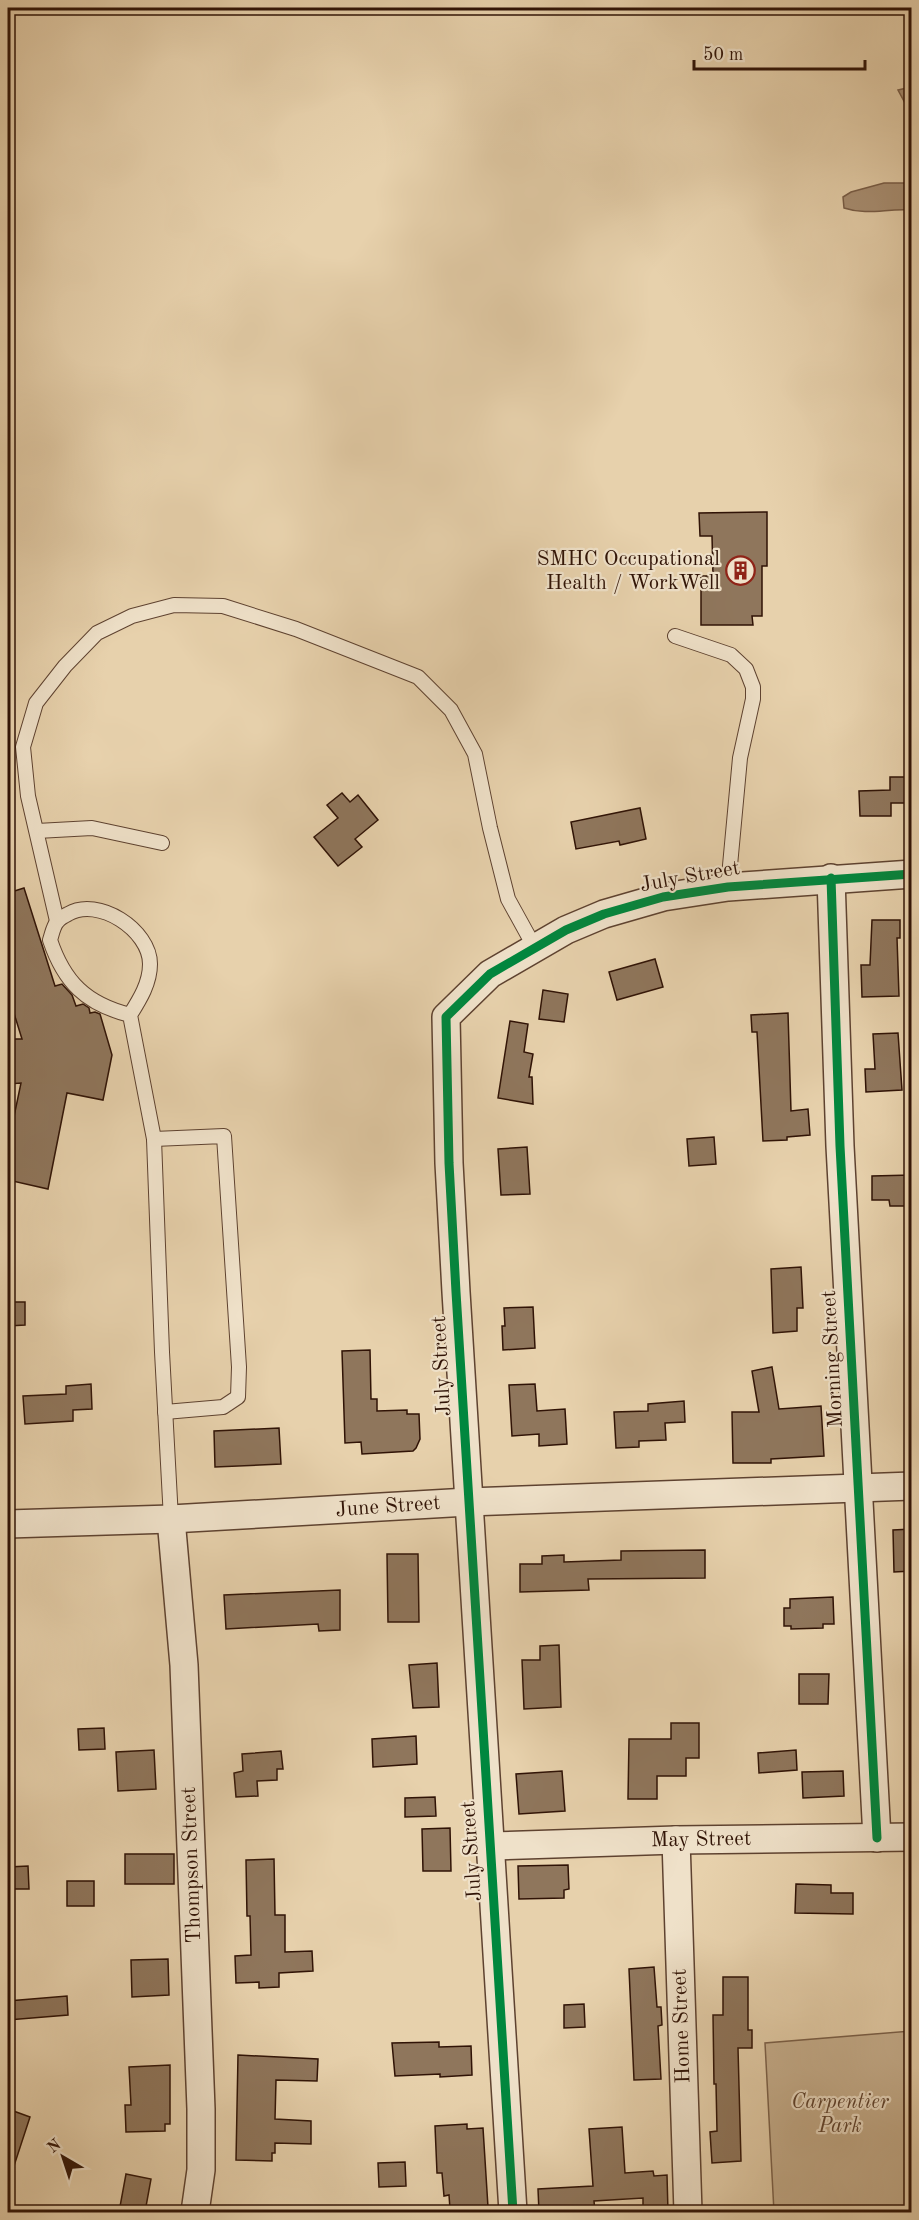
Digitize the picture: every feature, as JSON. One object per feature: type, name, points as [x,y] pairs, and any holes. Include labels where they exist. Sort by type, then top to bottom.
[{"type":"street","name":"July Street","points":[[513,2212],[468,1502],[449,1162],[446,1017],[490,975],[567,930],[604,914],[663,897],[728,886],[912,874]]},
{"type":"street","name":"Morning Street","points":[[831,878],[837,1087],[877,1838]]},
{"type":"street","name":"June Street","points":[[8,1524],[468,1502],[912,1486]]},
{"type":"street","name":"Thompson Street","points":[[171,1518],[184,1665],[201,2109],[201,2170],[195,2212]]},
{"type":"street","name":"May Street","points":[[490,1846],[676,1840],[912,1837]]},
{"type":"street","name":"Home Street","points":[[676,1840],[688,2212]]},
{"type":"lane","points":[[130,1015],[108,1010],[78,989],[64,974],[50,940],[57,921],[28,796],[23,747],[36,703],[65,666],[97,633],[132,616],[174,605],[223,606],[296,629],[418,677],[451,710],[475,754],[508,899],[535,948]]},
{"type":"lane","points":[[675,636],[731,655],[746,669],[753,687],[753,699],[740,758],[728,886]]},
{"type":"lane","points":[[37,831],[92,828],[162,843]]},
{"type":"lane","points":[[57,921],[74,910],[93,910],[114,915],[133,930],[148,949],[150,963],[148,981],[130,1015],[154,1139],[171,1518]]},
{"type":"lane","points":[[154,1139],[224,1136],[239,1367],[238,1397],[223,1407],[165,1412]]},
{"type":"green space","name":"Carpentier Park","points":[[911,2031],[911,2212],[774,2212],[765,2043]]},
{"type":"shaded area","points":[[911,87],[911,104],[905,103],[898,90]]},
{"type":"shaded area","points":[[884,183],[911,183],[911,210],[869,212],[844,208],[843,197],[851,192]]},
{"type":"building","name":"SMHC Occupational Health / WorkWell","points":[[767,512],[767,566],[762,566],[762,616],[752,616],[753,625],[701,625],[701,576],[713,576],[712,536],[700,536],[699,513]]},
{"type":"building","points":[[890,777],[909,777],[909,803],[891,803],[891,816],[860,816],[859,791],[890,790]]},
{"type":"building","points":[[342,793],[350,802],[358,795],[378,820],[355,839],[362,847],[338,866],[314,837],[338,818],[327,805]]},
{"type":"building","points":[[640,808],[646,839],[620,845],[619,841],[576,849],[571,822]]},
{"type":"building","points":[[24,888],[55,986],[62,984],[72,995],[76,1006],[83,1004],[89,1008],[90,1013],[100,1014],[112,1055],[103,1100],[67,1093],[48,1189],[8,1180],[8,1145],[21,1083],[8,1084],[8,1039],[22,1039],[8,994],[8,893]]},
{"type":"building","points":[[872,920],[900,920],[900,938],[897,938],[899,996],[862,997],[861,965],[870,965]]},
{"type":"building","points":[[655,959],[663,987],[617,1000],[609,972]]},
{"type":"building","points":[[543,990],[568,994],[564,1022],[539,1019]]},
{"type":"building","points":[[788,1013],[791,1111],[808,1109],[810,1135],[787,1137],[787,1140],[763,1141],[757,1032],[752,1032],[751,1015]]},
{"type":"building","points":[[510,1021],[528,1024],[524,1052],[533,1054],[529,1077],[532,1077],[533,1104],[498,1098]]},
{"type":"building","points":[[898,1033],[902,1090],[866,1092],[865,1069],[875,1069],[873,1034]]},
{"type":"building","points":[[714,1137],[716,1164],[689,1166],[687,1139]]},
{"type":"building","points":[[527,1147],[530,1194],[501,1195],[498,1149]]},
{"type":"building","points":[[912,1175],[912,1206],[890,1206],[889,1200],[872,1200],[872,1176]]},
{"type":"building","points":[[801,1267],[803,1308],[797,1308],[797,1331],[773,1333],[771,1269]]},
{"type":"building","points":[[8,1302],[25,1302],[25,1325],[8,1326]]},
{"type":"building","points":[[533,1307],[535,1348],[503,1350],[504,1308]]},
{"type":"building","points":[[370,1350],[371,1399],[377,1399],[377,1411],[407,1410],[407,1414],[419,1414],[420,1439],[413,1451],[362,1454],[361,1442],[345,1443],[342,1351]]},
{"type":"building","points":[[772,1367],[779,1409],[821,1406],[824,1456],[771,1459],[771,1463],[733,1463],[732,1412],[759,1412],[752,1371]]},
{"type":"building","points":[[91,1384],[92,1409],[73,1410],[73,1421],[25,1424],[23,1396],[66,1394],[66,1386]]},
{"type":"building","points":[[535,1384],[537,1411],[565,1409],[567,1444],[539,1446],[539,1434],[512,1436],[509,1385]]},
{"type":"building","points":[[684,1401],[685,1422],[665,1423],[666,1440],[639,1441],[639,1447],[616,1448],[614,1412],[648,1411],[648,1404]]},
{"type":"building","points":[[279,1428],[281,1464],[215,1467],[214,1431]]},
{"type":"building","points":[[912,1529],[912,1571],[894,1572],[893,1530]]},
{"type":"building","points":[[705,1550],[705,1578],[588,1579],[589,1590],[520,1592],[520,1564],[542,1564],[542,1556],[564,1555],[564,1562],[621,1560],[621,1551]]},
{"type":"building","points":[[387,1554],[418,1554],[419,1622],[388,1622]]},
{"type":"building","points":[[340,1590],[340,1630],[319,1631],[318,1624],[226,1629],[224,1595]]},
{"type":"building","points":[[833,1597],[834,1624],[823,1624],[823,1628],[791,1629],[791,1626],[784,1626],[784,1608],[790,1608],[790,1599]]},
{"type":"building","points":[[559,1645],[561,1707],[524,1709],[522,1660],[540,1660],[540,1646]]},
{"type":"building","points":[[437,1663],[439,1707],[413,1708],[409,1665]]},
{"type":"building","points":[[799,1674],[829,1674],[828,1704],[799,1704]]},
{"type":"building","points":[[671,1723],[699,1723],[699,1758],[686,1758],[686,1776],[657,1776],[657,1799],[628,1799],[629,1739],[671,1739]]},
{"type":"building","points":[[104,1728],[105,1749],[79,1750],[78,1729]]},
{"type":"building","points":[[416,1736],[417,1764],[373,1767],[372,1739]]},
{"type":"building","points":[[154,1750],[156,1789],[118,1791],[116,1752]]},
{"type":"building","points":[[796,1750],[797,1770],[759,1773],[758,1753]]},
{"type":"building","points":[[281,1751],[283,1769],[277,1769],[277,1780],[257,1781],[258,1796],[236,1797],[234,1773],[243,1771],[242,1754]]},
{"type":"building","points":[[562,1771],[565,1811],[519,1814],[516,1774]]},
{"type":"building","points":[[843,1771],[844,1796],[803,1798],[802,1772]]},
{"type":"building","points":[[435,1797],[436,1816],[405,1817],[405,1798]]},
{"type":"building","points":[[450,1828],[451,1871],[423,1871],[422,1829]]},
{"type":"building","points":[[125,1854],[174,1854],[174,1884],[125,1884]]},
{"type":"building","points":[[274,1859],[275,1915],[285,1915],[285,1952],[312,1951],[313,1971],[279,1973],[279,1987],[259,1988],[259,1982],[236,1983],[235,1956],[251,1955],[250,1916],[247,1916],[246,1860]]},
{"type":"building","points":[[568,1865],[569,1889],[564,1890],[564,1898],[519,1899],[518,1866]]},
{"type":"building","points":[[28,1866],[29,1889],[8,1889],[8,1867]]},
{"type":"building","points":[[67,1881],[94,1881],[94,1906],[67,1906]]},
{"type":"building","points":[[796,1884],[831,1885],[831,1893],[853,1893],[853,1914],[795,1913]]},
{"type":"building","points":[[168,1959],[169,1995],[132,1997],[131,1960]]},
{"type":"building","points":[[654,1967],[657,2007],[661,2007],[662,2025],[658,2026],[661,2079],[634,2080],[629,1969]]},
{"type":"building","points":[[723,1977],[748,1977],[748,2030],[752,2030],[752,2048],[738,2048],[741,2161],[712,2163],[710,2132],[717,2131],[713,2015],[723,2015]]},
{"type":"building","points":[[67,1996],[68,2015],[8,2020],[8,2001]]},
{"type":"building","points":[[584,2004],[585,2027],[564,2028],[564,2005]]},
{"type":"building","points":[[439,2042],[439,2047],[471,2046],[472,2075],[395,2076],[392,2043]]},
{"type":"building","points":[[238,2055],[318,2059],[317,2081],[276,2080],[275,2119],[311,2121],[311,2144],[275,2143],[272,2161],[236,2160]]},
{"type":"building","points":[[170,2065],[170,2124],[165,2124],[165,2131],[126,2132],[125,2105],[131,2105],[129,2067]]},
{"type":"building","points":[[8,2109],[30,2117],[11,2175],[8,2175]]},
{"type":"building","points":[[467,2124],[467,2129],[483,2128],[488,2207],[450,2209],[449,2195],[444,2196],[442,2173],[437,2173],[435,2126]]},
{"type":"building","points":[[622,2127],[625,2173],[653,2171],[654,2176],[667,2175],[668,2212],[643,2212],[643,2198],[594,2201],[595,2212],[539,2212],[538,2189],[593,2186],[589,2129]]},
{"type":"building","points":[[405,2162],[406,2186],[379,2187],[378,2163]]},
{"type":"building","points":[[126,2174],[151,2179],[145,2212],[119,2212]]},
{"type":"cycle path","points":[[513,2212],[456,1292],[449,1163],[446,1017],[490,974],[566,930],[604,914],[663,897],[728,887],[912,874]]},
{"type":"cycle path","points":[[831,878],[840,1146],[877,1838]]},
{"type":"place","name":"SMHC Occupational Health / WorkWell","points":[[741,571]]}]
